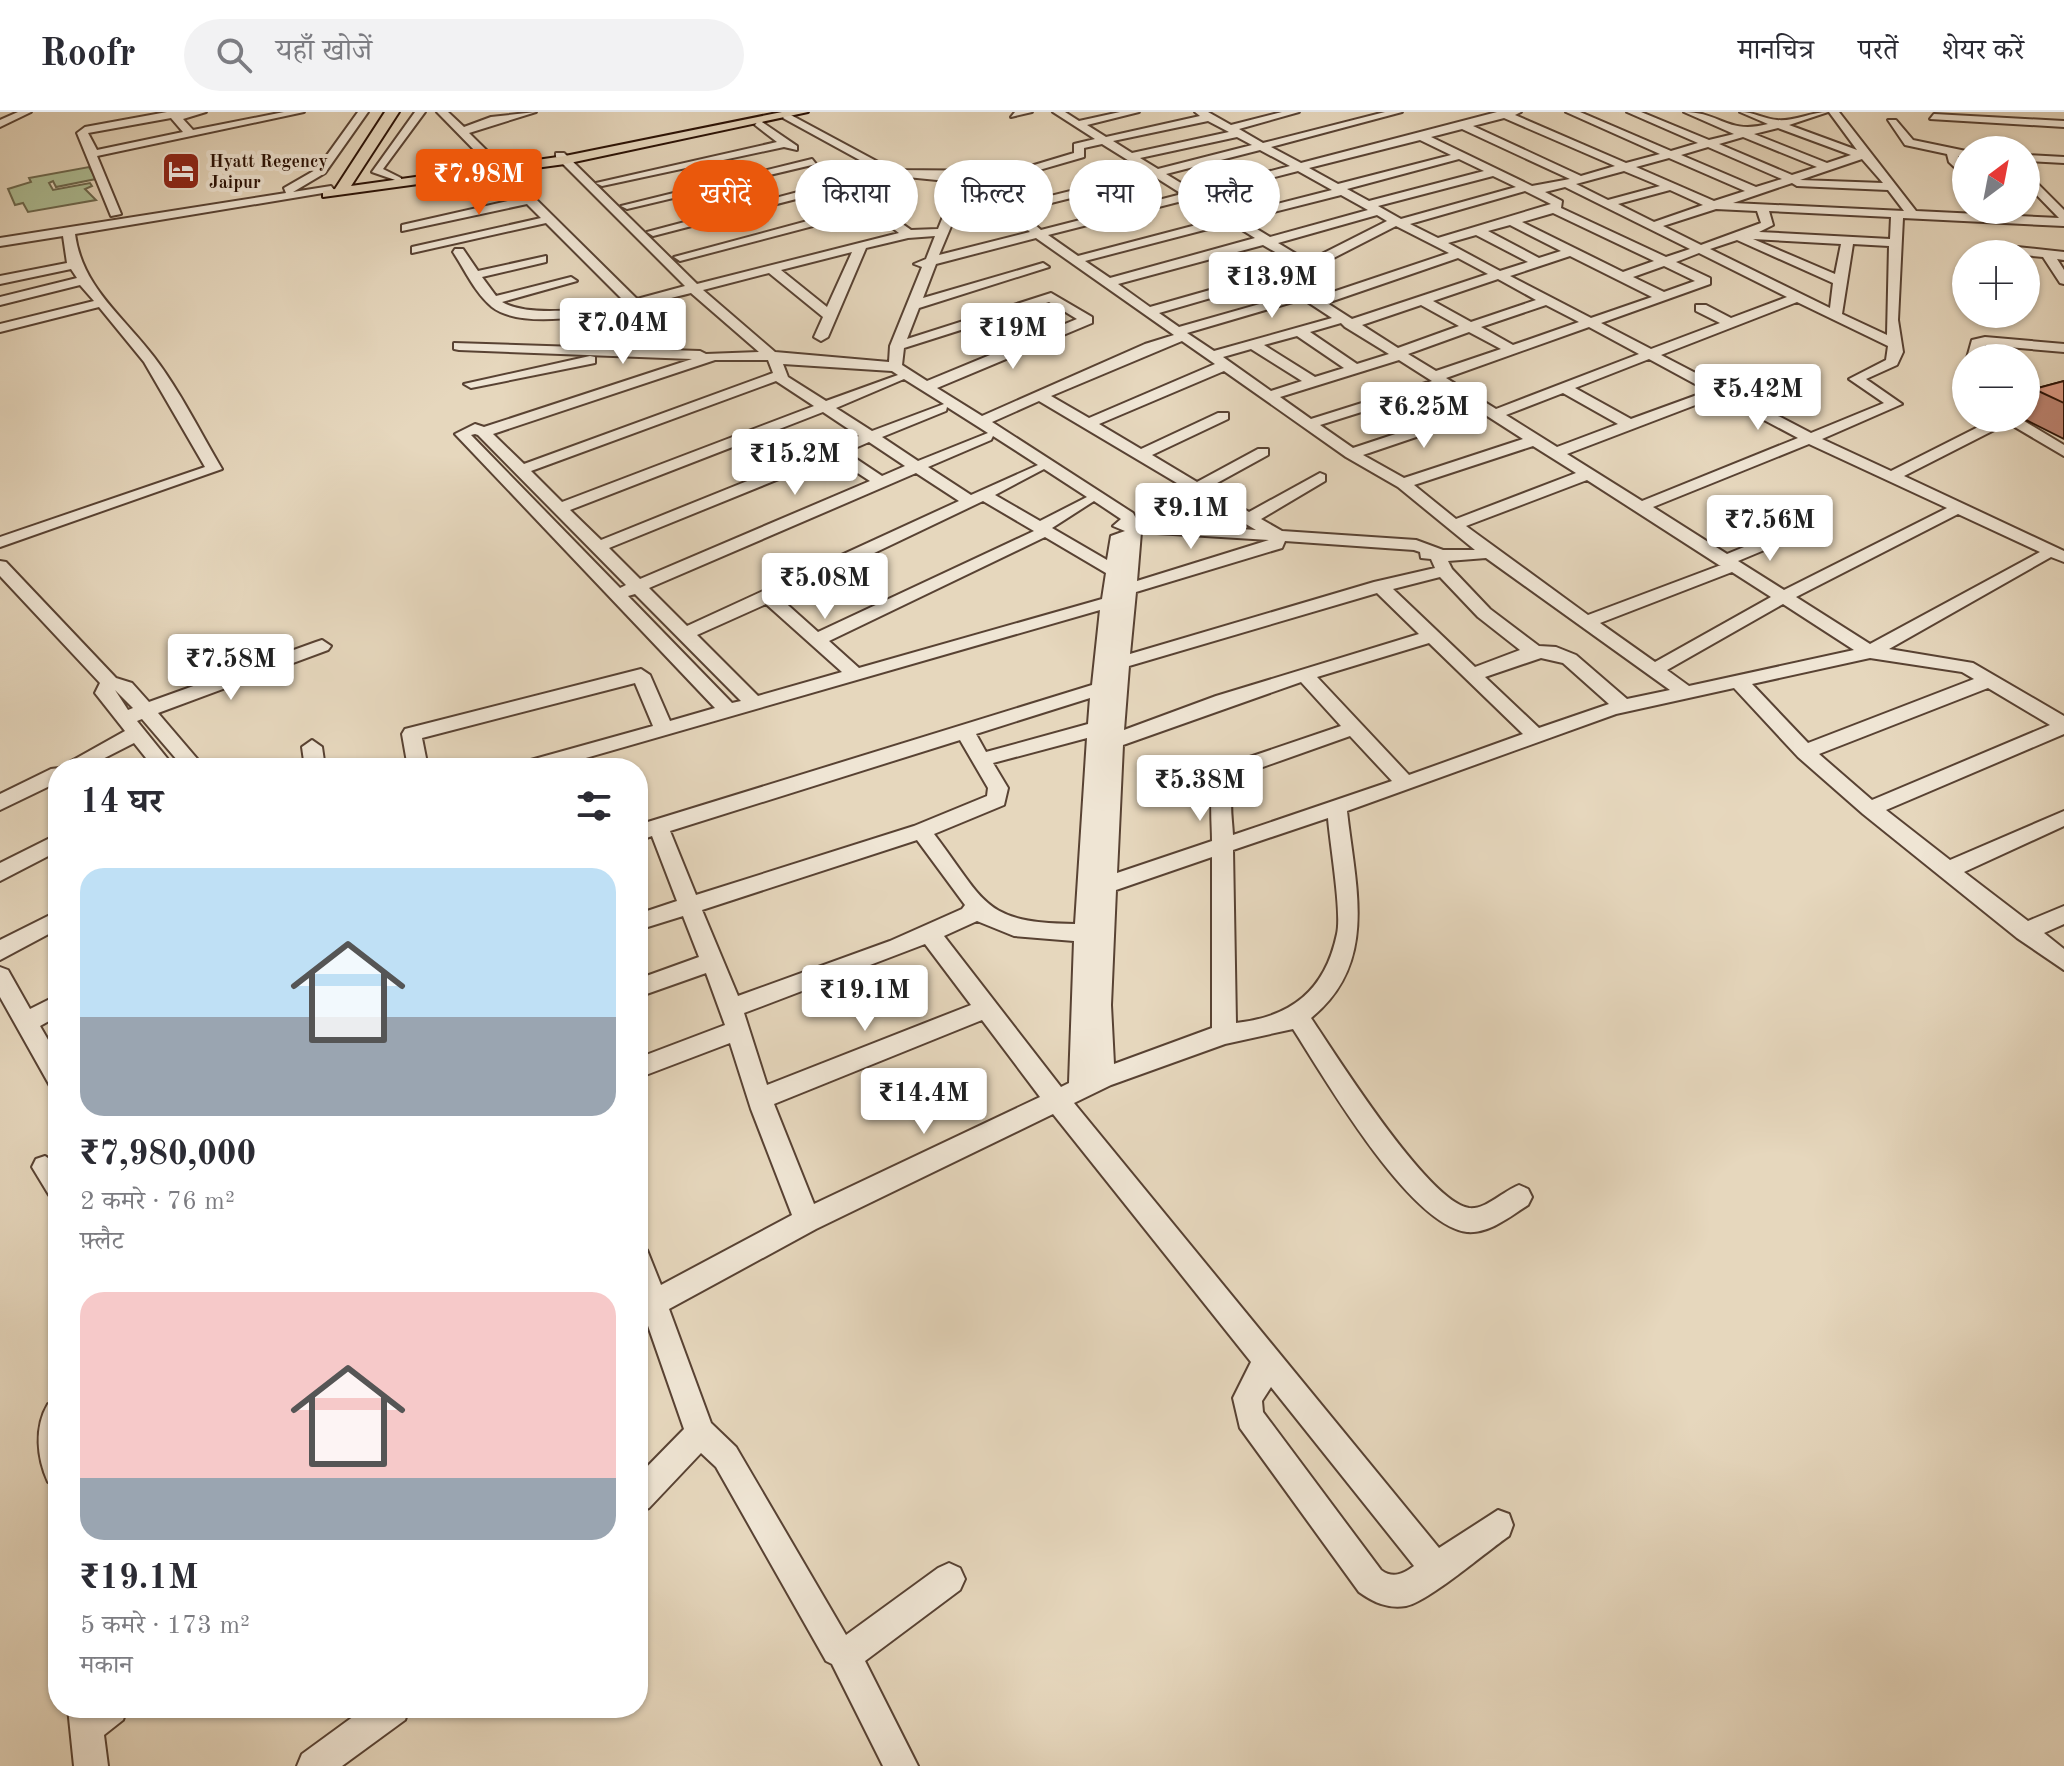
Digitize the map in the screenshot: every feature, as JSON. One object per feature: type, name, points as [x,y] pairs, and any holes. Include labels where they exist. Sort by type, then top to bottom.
[{"type":"main road","points":[[336,191],[376,112]]},
{"type":"main road","points":[[336,191],[392,112]]},
{"type":"main road","points":[[336,191],[568,157],[750,118],[791,113]]},
{"type":"main road","points":[[336,191],[497,168]]},
{"type":"street","points":[[0,115],[7,112]]},
{"type":"street","points":[[0,124],[26,112]]},
{"type":"street","points":[[115,214],[91,158],[93,153],[82,133],[173,114],[201,112]]},
{"type":"street","points":[[93,153],[299,112]]},
{"type":"street","points":[[268,199],[304,184],[321,171],[363,112]]},
{"type":"street","points":[[397,180],[376,170],[420,112]]},
{"type":"street","points":[[442,112],[634,303]]},
{"type":"street","points":[[459,129],[482,112]]},
{"type":"street","points":[[491,120],[505,112]]},
{"type":"street","points":[[459,129],[531,112]]},
{"type":"street","points":[[1015,115],[1027,112]]},
{"type":"street","points":[[1058,112],[1134,160]]},
{"type":"street","points":[[1078,124],[1134,112]]},
{"type":"street","points":[[1129,157],[1235,131],[1294,112]]},
{"type":"street","points":[[1162,174],[1397,112]]},
{"type":"street","points":[[1571,112],[1753,190]]},
{"type":"street","points":[[1632,112],[1790,178]]},
{"type":"street","points":[[1689,112],[1827,167]]},
{"type":"street","points":[[1745,112],[1866,157]]},
{"type":"street","points":[[1150,311],[1308,266],[1398,222],[1530,188],[1565,183],[1823,112]]},
{"type":"street","points":[[1834,112],[1913,215]]},
{"type":"street","points":[[1960,112],[2064,118]]},
{"type":"street","points":[[791,113],[891,173],[934,175]]},
{"type":"street","points":[[1053,163],[1080,155],[1078,146],[1203,113],[1299,169],[1811,439],[2064,557]]},
{"type":"street","points":[[1280,174],[1507,113],[1713,205],[1798,211],[1952,215]]},
{"type":"street","points":[[173,114],[190,134]]},
{"type":"street","points":[[1934,117],[2064,124]]},
{"type":"street","points":[[750,118],[809,160]]},
{"type":"street","points":[[1892,122],[1909,143],[1952,152]]},
{"type":"street","points":[[1462,125],[1579,179]]},
{"type":"street","points":[[1421,136],[1555,200],[1558,203],[1554,209]]},
{"type":"street","points":[[602,183],[786,143]]},
{"type":"street","points":[[1280,206],[1462,155]]},
{"type":"street","points":[[568,157],[627,206],[779,356],[780,375]]},
{"type":"street","points":[[568,157],[694,288],[779,356]]},
{"type":"street","points":[[1653,226],[1776,182],[1866,157]]},
{"type":"street","points":[[2040,159],[2064,160]]},
{"type":"street","points":[[627,206],[795,166]]},
{"type":"street","points":[[1110,282],[1265,241],[1494,172]]},
{"type":"street","points":[[1776,182],[1891,187]]},
{"type":"street","points":[[1776,182],[1798,211]]},
{"type":"street","points":[[1565,183],[1892,343]]},
{"type":"street","points":[[1606,204],[1669,187]]},
{"type":"street","points":[[68,232],[336,191]]},
{"type":"street","points":[[2040,193],[2064,219]]},
{"type":"street","points":[[1737,195],[1788,198]]},
{"type":"street","points":[[0,244],[301,196]]},
{"type":"street","points":[[653,232],[795,196]]},
{"type":"street","points":[[926,263],[1178,199]]},
{"type":"street","points":[[406,228],[530,200]]},
{"type":"street","points":[[1625,276],[1698,247],[1767,225],[1762,208]]},
{"type":"street","points":[[1309,424],[1706,281],[1554,209],[1438,242]]},
{"type":"street","points":[[1640,507],[1895,404],[1856,379],[1892,362],[1896,352],[1892,343],[1897,214]]},
{"type":"street","points":[[2040,217],[2064,219]]},
{"type":"street","points":[[416,250],[550,219]]},
{"type":"street","points":[[1511,221],[1663,297]]},
{"type":"street","points":[[680,257],[795,227]]},
{"type":"street","points":[[459,346],[502,330],[607,310],[908,234],[934,231]]},
{"type":"street","points":[[1478,231],[1538,262]]},
{"type":"street","points":[[0,542],[214,469],[150,360],[84,280],[75,265],[68,232]]},
{"type":"street","points":[[891,363],[938,232]]},
{"type":"street","points":[[1036,232],[1351,454],[1403,484],[1489,553],[1684,691]]},
{"type":"street","points":[[1076,260],[1181,232]]},
{"type":"street","points":[[1251,232],[1308,266]]},
{"type":"street","points":[[1737,235],[1897,243]]},
{"type":"street","points":[[1737,235],[1840,281]]},
{"type":"street","points":[[1836,313],[1848,240]]},
{"type":"street","points":[[821,337],[860,247]]},
{"type":"street","points":[[1088,424],[1254,345],[1421,300],[1572,251]]},
{"type":"street","points":[[459,252],[494,300],[502,330]]},
{"type":"street","points":[[619,594],[917,466],[1039,395],[1181,334],[1459,254]]},
{"type":"street","points":[[2040,254],[2064,256]]},
{"type":"street","points":[[2048,255],[2064,280]]},
{"type":"street","points":[[476,275],[542,259]]},
{"type":"street","points":[[891,363],[914,305],[926,263]]},
{"type":"street","points":[[0,280],[75,265]]},
{"type":"street","points":[[914,305],[1043,267]]},
{"type":"street","points":[[772,269],[829,315]]},
{"type":"street","points":[[1274,275],[1870,652],[1951,662],[1992,679],[2064,726]]},
{"type":"street","points":[[0,301],[84,280]]},
{"type":"street","points":[[494,300],[571,281]]},
{"type":"street","points":[[1351,454],[1564,388],[1800,296]]},
{"type":"street","points":[[559,509],[826,406],[891,363],[1003,312],[1051,297],[1087,320],[924,388]]},
{"type":"street","points":[[1421,300],[1513,350]]},
{"type":"street","points":[[1269,396],[1356,370],[1547,300]]},
{"type":"street","points":[[0,328],[101,303]]},
{"type":"street","points":[[1701,308],[1731,323]]},
{"type":"street","points":[[1003,312],[1016,321]]},
{"type":"street","points":[[502,330],[626,352],[891,363],[1126,532],[1277,540],[1463,557],[1489,553]]},
{"type":"street","points":[[1030,330],[1043,338]]},
{"type":"street","points":[[1300,332],[1356,370]]},
{"type":"street","points":[[1977,344],[1985,341],[2019,344]]},
{"type":"street","points":[[1254,345],[1314,383]]},
{"type":"street","points":[[2040,346],[2064,348]]},
{"type":"street","points":[[471,384],[626,352]]},
{"type":"street","points":[[483,432],[714,356]]},
{"type":"street","points":[[891,363],[941,408],[983,429],[1127,516],[1085,933],[1092,1083]]},
{"type":"street","points":[[780,375],[917,466],[1043,530],[1113,570]]},
{"type":"street","points":[[521,470],[780,375]]},
{"type":"street","points":[[1564,388],[1630,425]]},
{"type":"street","points":[[1555,453],[1723,390]]},
{"type":"street","points":[[1039,395],[1249,519],[1277,540]]},
{"type":"street","points":[[598,547],[941,408]]},
{"type":"street","points":[[1140,455],[1223,416]]},
{"type":"street","points":[[728,710],[462,434],[475,428],[483,432],[754,703]]},
{"type":"street","points":[[1893,476],[1981,432]]},
{"type":"street","points":[[2032,432],[2064,451]]},
{"type":"street","points":[[2040,432],[2064,442]]},
{"type":"street","points":[[1811,439],[1816,447],[2064,566]]},
{"type":"street","points":[[1403,484],[1535,440]]},
{"type":"street","points":[[833,450],[881,482]]},
{"type":"street","points":[[1197,488],[1263,452]]},
{"type":"street","points":[[685,634],[1036,469]]},
{"type":"street","points":[[1454,525],[1587,474]]},
{"type":"street","points":[[1249,519],[1320,478]]},
{"type":"street","points":[[816,640],[1043,530],[1086,501]]},
{"type":"street","points":[[1654,670],[1783,597],[1951,512]]},
{"type":"street","points":[[1586,622],[1730,563],[1799,530]]},
{"type":"street","points":[[1121,597],[1113,570],[1126,532]]},
{"type":"street","points":[[562,758],[1121,597],[1277,540]]},
{"type":"street","points":[[1437,553],[1444,571],[1484,613],[1533,651]]},
{"type":"street","points":[[1106,885],[1406,784],[1623,706],[1870,652],[2043,556]]},
{"type":"street","points":[[0,566],[110,682],[125,687],[186,758]]},
{"type":"street","points":[[648,825],[1112,677],[1380,586],[1444,571]]},
{"type":"street","points":[[1380,586],[1537,737]]},
{"type":"street","points":[[767,596],[856,675]]},
{"type":"street","points":[[981,760],[1106,734],[1432,636]]},
{"type":"street","points":[[84,758],[131,726],[145,711],[322,646]]},
{"type":"street","points":[[1473,675],[1533,651],[1559,653],[1581,666],[1623,706]]},
{"type":"street","points":[[416,758],[412,734],[641,675],[664,729]]},
{"type":"street","points":[[1304,675],[1406,784]]},
{"type":"street","points":[[648,825],[964,731],[1112,677]]},
{"type":"street","points":[[1805,752],[1992,679]]},
{"type":"street","points":[[1738,681],[1805,752],[1870,809],[2064,961]]},
{"type":"street","points":[[110,682],[104,693],[157,758]]},
{"type":"street","points":[[1870,809],[2064,726]]},
{"type":"street","points":[[1224,1034],[1222,788],[1227,776],[1239,768],[1354,728]]},
{"type":"street","points":[[648,919],[921,831],[997,800],[998,788],[964,731]]},
{"type":"street","points":[[1092,1083],[1100,1005],[1106,885],[1106,734]]},
{"type":"street","points":[[312,747],[314,758]]},
{"type":"street","points":[[0,803],[48,779]]},
{"type":"street","points":[[648,1293],[1092,1083],[1224,1034],[1251,1031],[1297,1016],[1315,1002],[1333,978],[1349,932],[1337,807]]},
{"type":"street","points":[[1948,870],[2064,818]]},
{"type":"street","points":[[648,831],[690,905],[735,1019],[760,1099],[807,1220]]},
{"type":"street","points":[[648,1063],[735,1019],[970,915],[976,904],[921,831]]},
{"type":"street","points":[[0,873],[48,847]]},
{"type":"street","points":[[974,908],[995,923],[1020,931],[1085,933]]},
{"type":"street","points":[[2025,932],[2064,914]]},
{"type":"street","points":[[0,951],[48,925]]},
{"type":"street","points":[[930,934],[1057,1100],[1437,1570]]},
{"type":"street","points":[[648,984],[711,962]]},
{"type":"street","points":[[0,976],[48,1062]]},
{"type":"street","points":[[760,1099],[987,1008]]},
{"type":"street","points":[[26,1023],[48,1010]]},
{"type":"street","points":[[1297,1016],[1375,1129],[1417,1184],[1442,1208],[1464,1220],[1488,1216],[1519,1197]]},
{"type":"street","points":[[648,1299],[700,1433],[726,1457],[837,1650],[843,1653],[901,1766]]},
{"type":"street","points":[[1266,1356],[1264,1372],[1247,1398],[1250,1418],[1370,1581],[1394,1592],[1406,1590],[1498,1525]]},
{"type":"street","points":[[648,1487],[700,1433]]},
{"type":"street","points":[[843,1653],[853,1650],[949,1579]]},
{"type":"street","points":[[91,1766],[94,1718]]},
{"type":"street","points":[[314,1766],[379,1718]]},
{"type":"green space","points":[[89,167],[96,179],[56,187],[53,181],[49,183],[53,190],[90,183],[92,186],[85,189],[96,200],[28,212],[23,203],[15,205],[8,189],[31,182],[29,178]]},
{"type":"building","points":[[2064,381],[2064,403],[2040,392],[2040,387]]},
{"type":"place","name":"Hyatt Regency Jaipur","points":[[181,171]]}]
